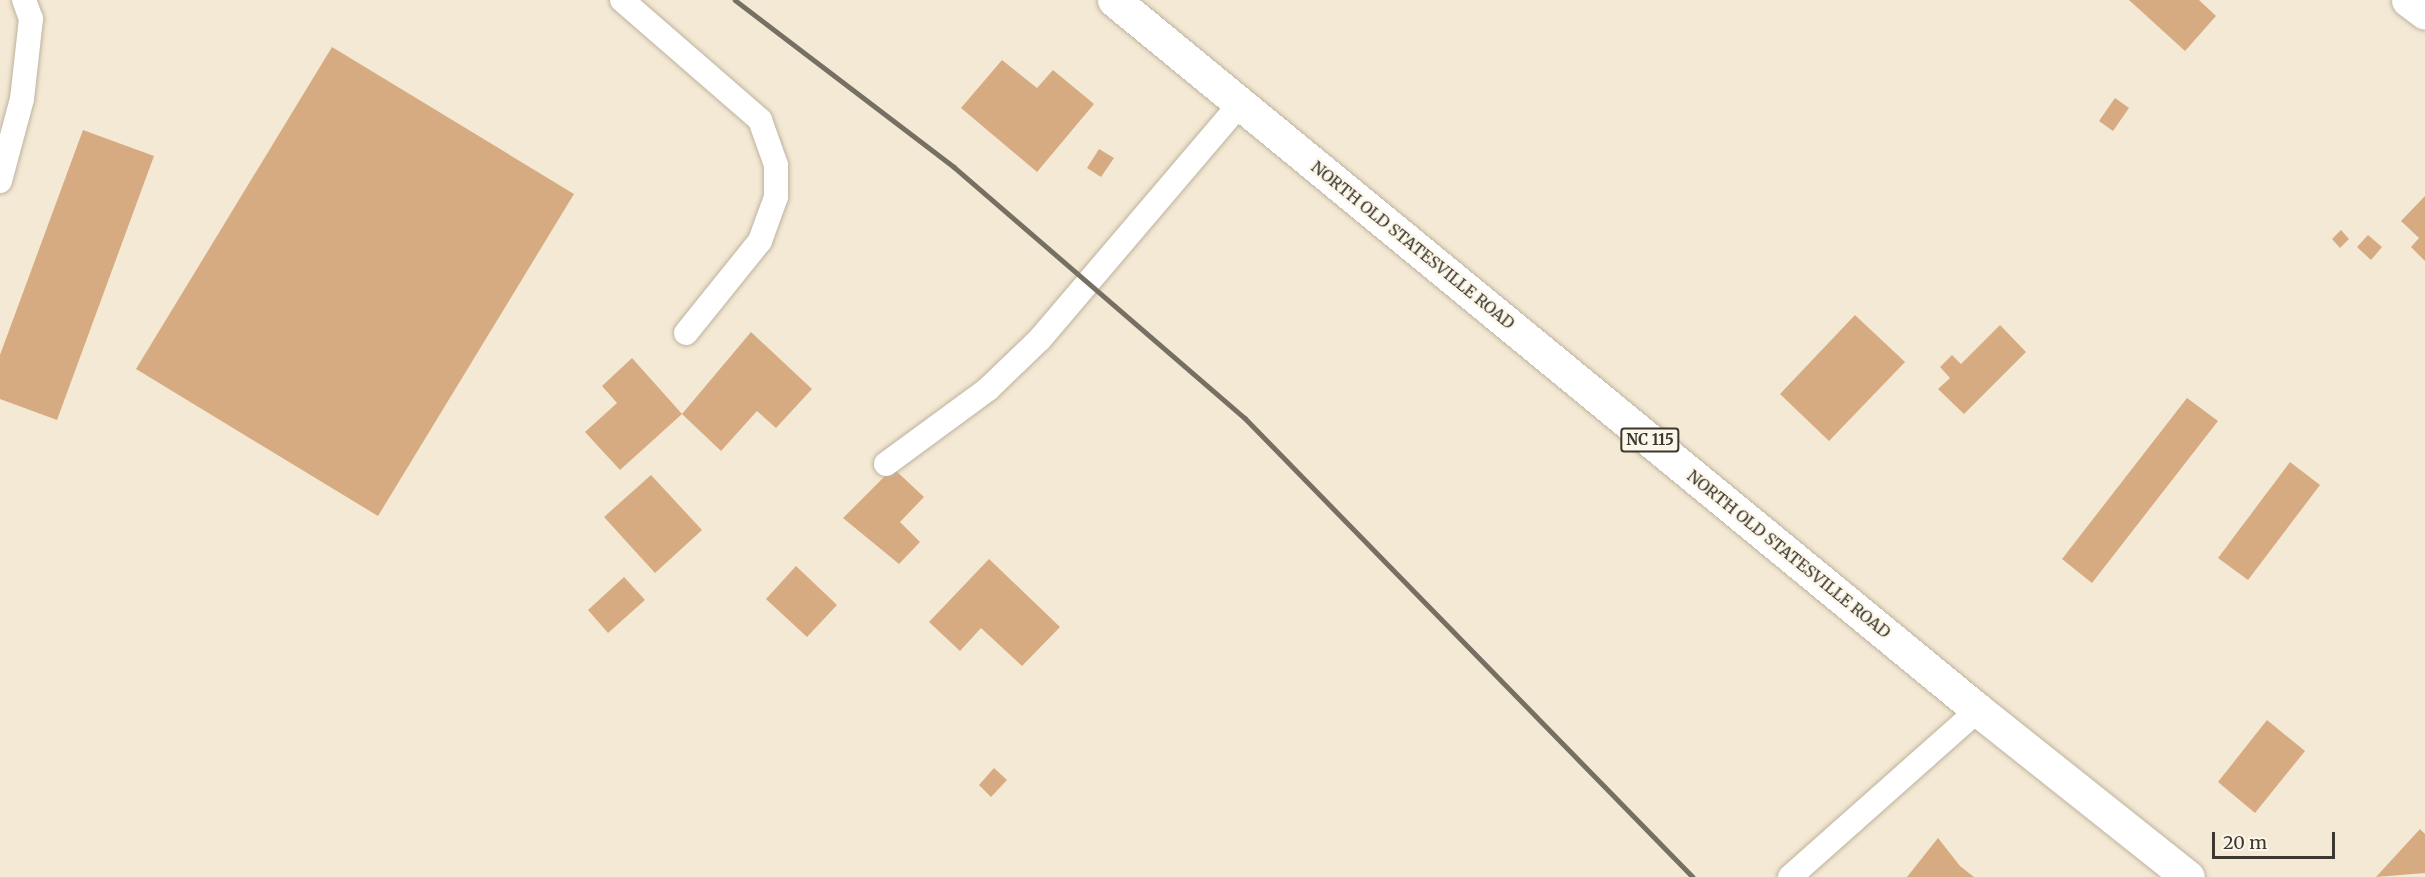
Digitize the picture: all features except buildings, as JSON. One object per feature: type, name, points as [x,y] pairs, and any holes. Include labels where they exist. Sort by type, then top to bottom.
[{"type":"main road","name":"NORTH OLD STATESVILLE ROAD","points":[[1114,0],[1978,710],[2188,877]]},
{"type":"main road","points":[[2409,0],[2425,14]]},
{"type":"lane","points":[[0,181],[21,99],[31,19],[24,0]]},
{"type":"lane","points":[[622,0],[760,120],[776,165],[776,196],[760,241],[686,333]]},
{"type":"lane","points":[[886,464],[988,389],[1040,339],[1241,103]]},
{"type":"lane","points":[[1790,877],[1978,710]]},
{"type":"railway","points":[[735,0],[954,167],[1245,418],[1693,877]]}]
